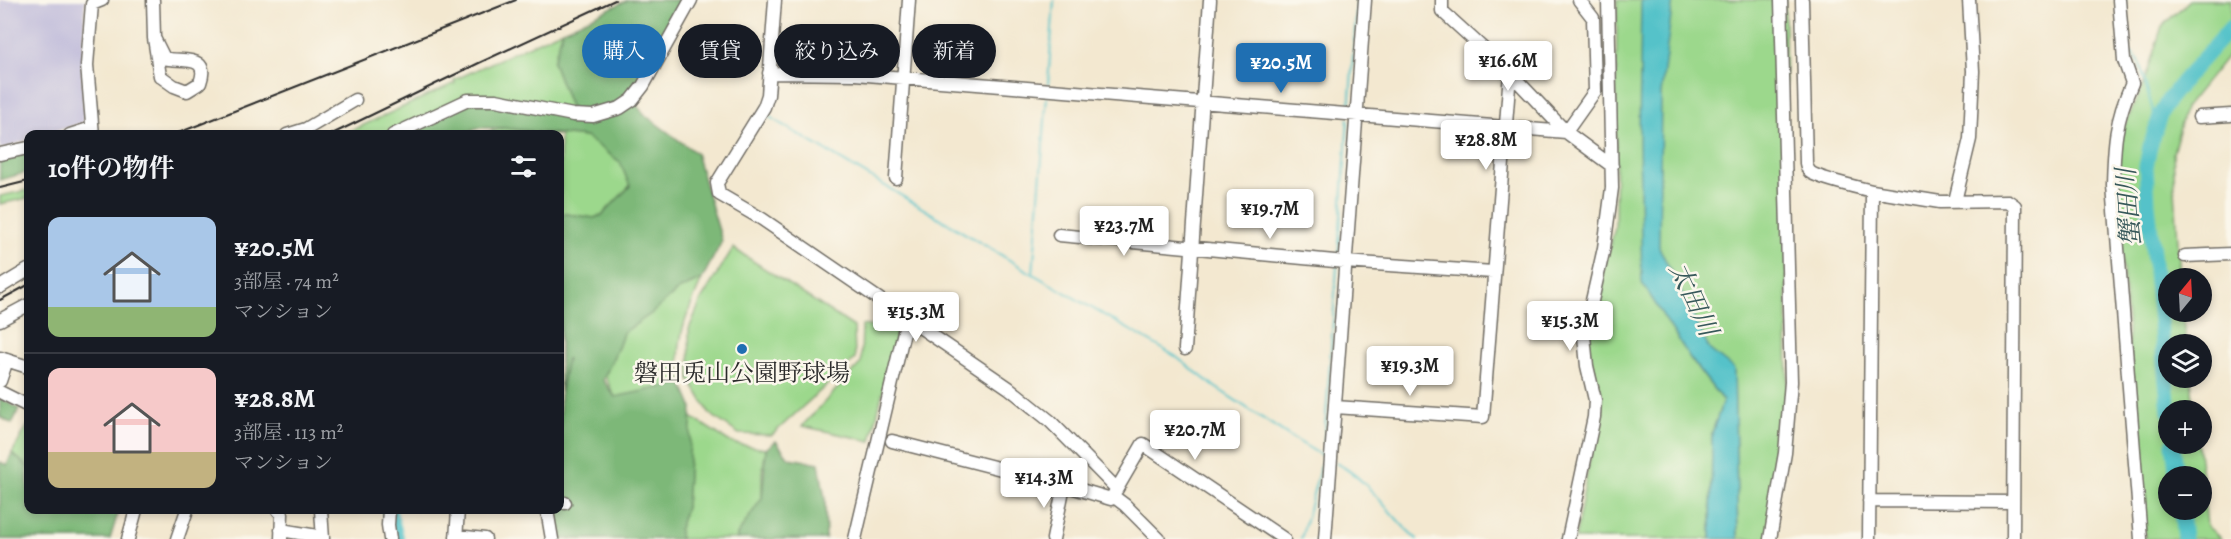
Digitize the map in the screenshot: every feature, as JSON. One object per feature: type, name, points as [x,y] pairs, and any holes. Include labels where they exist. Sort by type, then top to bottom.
[{"type":"street","points":[[92,130],[88,55],[92,4],[102,0]]},
{"type":"street","points":[[153,0],[154,38],[160,76],[174,86],[187,91],[200,84],[201,72],[196,62],[190,59],[172,61],[164,58],[154,38]]},
{"type":"street","points":[[404,130],[468,100],[496,100],[573,115],[593,116],[620,108],[632,100],[643,86],[691,0]]},
{"type":"street","points":[[775,0],[768,95],[764,107],[717,183],[718,194],[762,219],[1009,388],[1050,421],[1125,505],[1159,539]]},
{"type":"street","points":[[896,178],[909,0]]},
{"type":"street","points":[[1185,349],[1210,0]]},
{"type":"street","points":[[1326,539],[1365,0]]},
{"type":"street","points":[[1442,0],[1442,11],[1510,73],[1566,132],[1612,166]]},
{"type":"street","points":[[1566,132],[1594,91],[1593,18],[1579,0]]},
{"type":"street","points":[[1568,539],[1594,417],[1594,400],[1584,336],[1604,248],[1612,188],[1608,0]]},
{"type":"street","points":[[1770,539],[1785,453],[1791,382],[1781,0]]},
{"type":"street","points":[[1802,0],[1806,163],[1812,174],[1845,185],[1923,200],[2008,201],[2015,206],[2013,539]]},
{"type":"street","points":[[1955,201],[1970,139],[1973,71],[1969,0]]},
{"type":"street","points":[[2119,0],[2124,60],[2132,83],[2121,108],[2114,141],[2113,185],[2141,539]]},
{"type":"street","points":[[769,73],[855,74],[1566,132]]},
{"type":"street","points":[[1335,407],[1483,417],[1510,73]]},
{"type":"street","points":[[303,130],[355,100]]},
{"type":"street","points":[[2199,117],[2231,115]]},
{"type":"street","points":[[0,154],[24,149]]},
{"type":"street","points":[[1869,539],[1872,191]]},
{"type":"street","points":[[1059,235],[1346,262],[1493,272]]},
{"type":"street","points":[[2185,256],[2231,254]]},
{"type":"street","points":[[0,287],[24,272]]},
{"type":"street","points":[[0,320],[24,308]]},
{"type":"street","points":[[855,539],[907,319]]},
{"type":"street","points":[[0,381],[4,359],[24,366]]},
{"type":"street","points":[[0,392],[24,404]]},
{"type":"street","points":[[892,441],[1111,499],[1143,444],[1284,539]]},
{"type":"street","points":[[1053,539],[1064,485]]},
{"type":"street","points":[[1869,501],[2013,502]]},
{"type":"street","points":[[129,539],[135,514]]},
{"type":"street","points":[[177,539],[186,514]]},
{"type":"street","points":[[282,514],[281,534],[323,538],[321,514]]},
{"type":"street","points":[[389,514],[390,539]]},
{"type":"street","points":[[458,514],[456,538],[485,539]]},
{"type":"street","points":[[549,514],[552,539]]},
{"type":"shaded area","points":[[0,0],[85,0],[82,67],[84,122],[60,130],[24,130],[24,141],[0,150]]},
{"type":"green space","points":[[628,0],[681,0],[680,19],[666,43],[666,24],[582,24],[582,78],[645,78],[632,100],[646,116],[696,153],[722,241],[702,279],[678,290],[652,313],[623,333],[603,380],[615,397],[682,383],[692,407],[686,507],[679,529],[680,539],[560,539],[555,514],[564,514],[564,374],[567,358],[564,373],[564,214],[594,218],[602,215],[630,186],[620,162],[586,137],[564,135],[564,130],[477,128],[472,130],[405,130],[479,98],[573,114],[553,62],[563,30]]},
{"type":"green space","points":[[1617,0],[1785,0],[1788,425],[1769,539],[1738,539],[1734,370],[1690,358],[1723,401],[1712,433],[1711,539],[1575,539],[1600,403],[1584,336],[1615,228]]},
{"type":"green space","points":[[2190,0],[2231,0],[2231,51],[2185,108],[2173,153],[2179,268],[2158,268],[2158,322],[2184,322],[2186,334],[2158,334],[2158,388],[2192,388],[2193,400],[2158,400],[2158,454],[2199,454],[2201,466],[2158,466],[2158,520],[2206,520],[2207,526],[2221,539],[2145,539],[2117,200],[2118,139],[2142,89],[2162,26]]},
{"type":"green space","points":[[563,30],[553,62],[573,115],[468,100],[462,95],[464,100],[407,130],[353,130],[455,83],[454,80]]},
{"type":"green space","points":[[503,128],[521,130],[496,130]]},
{"type":"green space","points":[[564,135],[586,137],[620,162],[630,186],[602,215],[594,218],[564,214]]},
{"type":"green space","points":[[24,149],[24,173],[0,180],[0,154]]},
{"type":"green space","points":[[24,191],[24,199],[0,204],[0,196]]},
{"type":"green space","points":[[733,248],[854,327],[855,359],[772,435],[739,434],[710,414],[690,380],[689,329],[701,300]]},
{"type":"green space","points":[[702,279],[686,317],[680,342],[682,383],[615,397],[605,376],[623,333],[652,313],[678,290]]},
{"type":"green space","points":[[862,325],[897,331],[871,441],[802,426],[861,363]]},
{"type":"green space","points":[[0,398],[19,409],[12,424],[0,417]]},
{"type":"green space","points":[[691,417],[732,443],[766,449],[762,473],[762,499],[737,535],[737,539],[680,539],[679,529],[686,507]]},
{"type":"green space","points":[[24,432],[24,464],[12,453]]},
{"type":"green space","points":[[776,441],[789,458],[819,463],[825,499],[826,539],[737,539],[737,535],[762,498],[766,449]]},
{"type":"green space","points":[[12,453],[24,464],[24,514],[118,514],[110,539],[0,539],[0,462],[7,465]]},
{"type":"water","points":[[1641,0],[1673,0],[1661,94],[1659,247],[1710,350],[1734,369],[1738,539],[1711,539],[1712,433],[1723,401],[1690,358],[1642,283],[1639,141]]},
{"type":"waterway","points":[[1048,84],[1054,0]]},
{"type":"waterway","points":[[1349,111],[1357,0]]},
{"type":"waterway","points":[[2125,0],[2127,27]]},
{"type":"waterway","name":"蟹田川","points":[[2168,400],[2146,167],[2150,146],[2168,100],[2231,27]]},
{"type":"waterway","points":[[2129,51],[2139,61],[2157,126]]},
{"type":"waterway","points":[[1033,274],[1047,95]]},
{"type":"waterway","points":[[766,115],[1175,356],[1215,387],[1326,458]]},
{"type":"waterway","points":[[1338,257],[1348,119]]},
{"type":"waterway","points":[[1301,539],[1323,457],[1337,266]]},
{"type":"waterway","name":"蟹田川","points":[[2174,454],[2176,466]]},
{"type":"waterway","points":[[1336,463],[1369,488],[1417,539]]},
{"type":"waterway","points":[[390,514],[397,539]]},
{"type":"waterway","name":"蟹田川","points":[[2182,520],[2184,539]]},
{"type":"railway","points":[[186,130],[516,0]]},
{"type":"railway","points":[[340,130],[615,0]]},
{"type":"railway","points":[[0,188],[24,182]]},
{"type":"railway","points":[[0,300],[24,287]]},
{"type":"place","name":"磐田兎山公園野球場","points":[[742,349]]},
{"type":"water label","name":"太田川","points":[[1694,299]]}]
